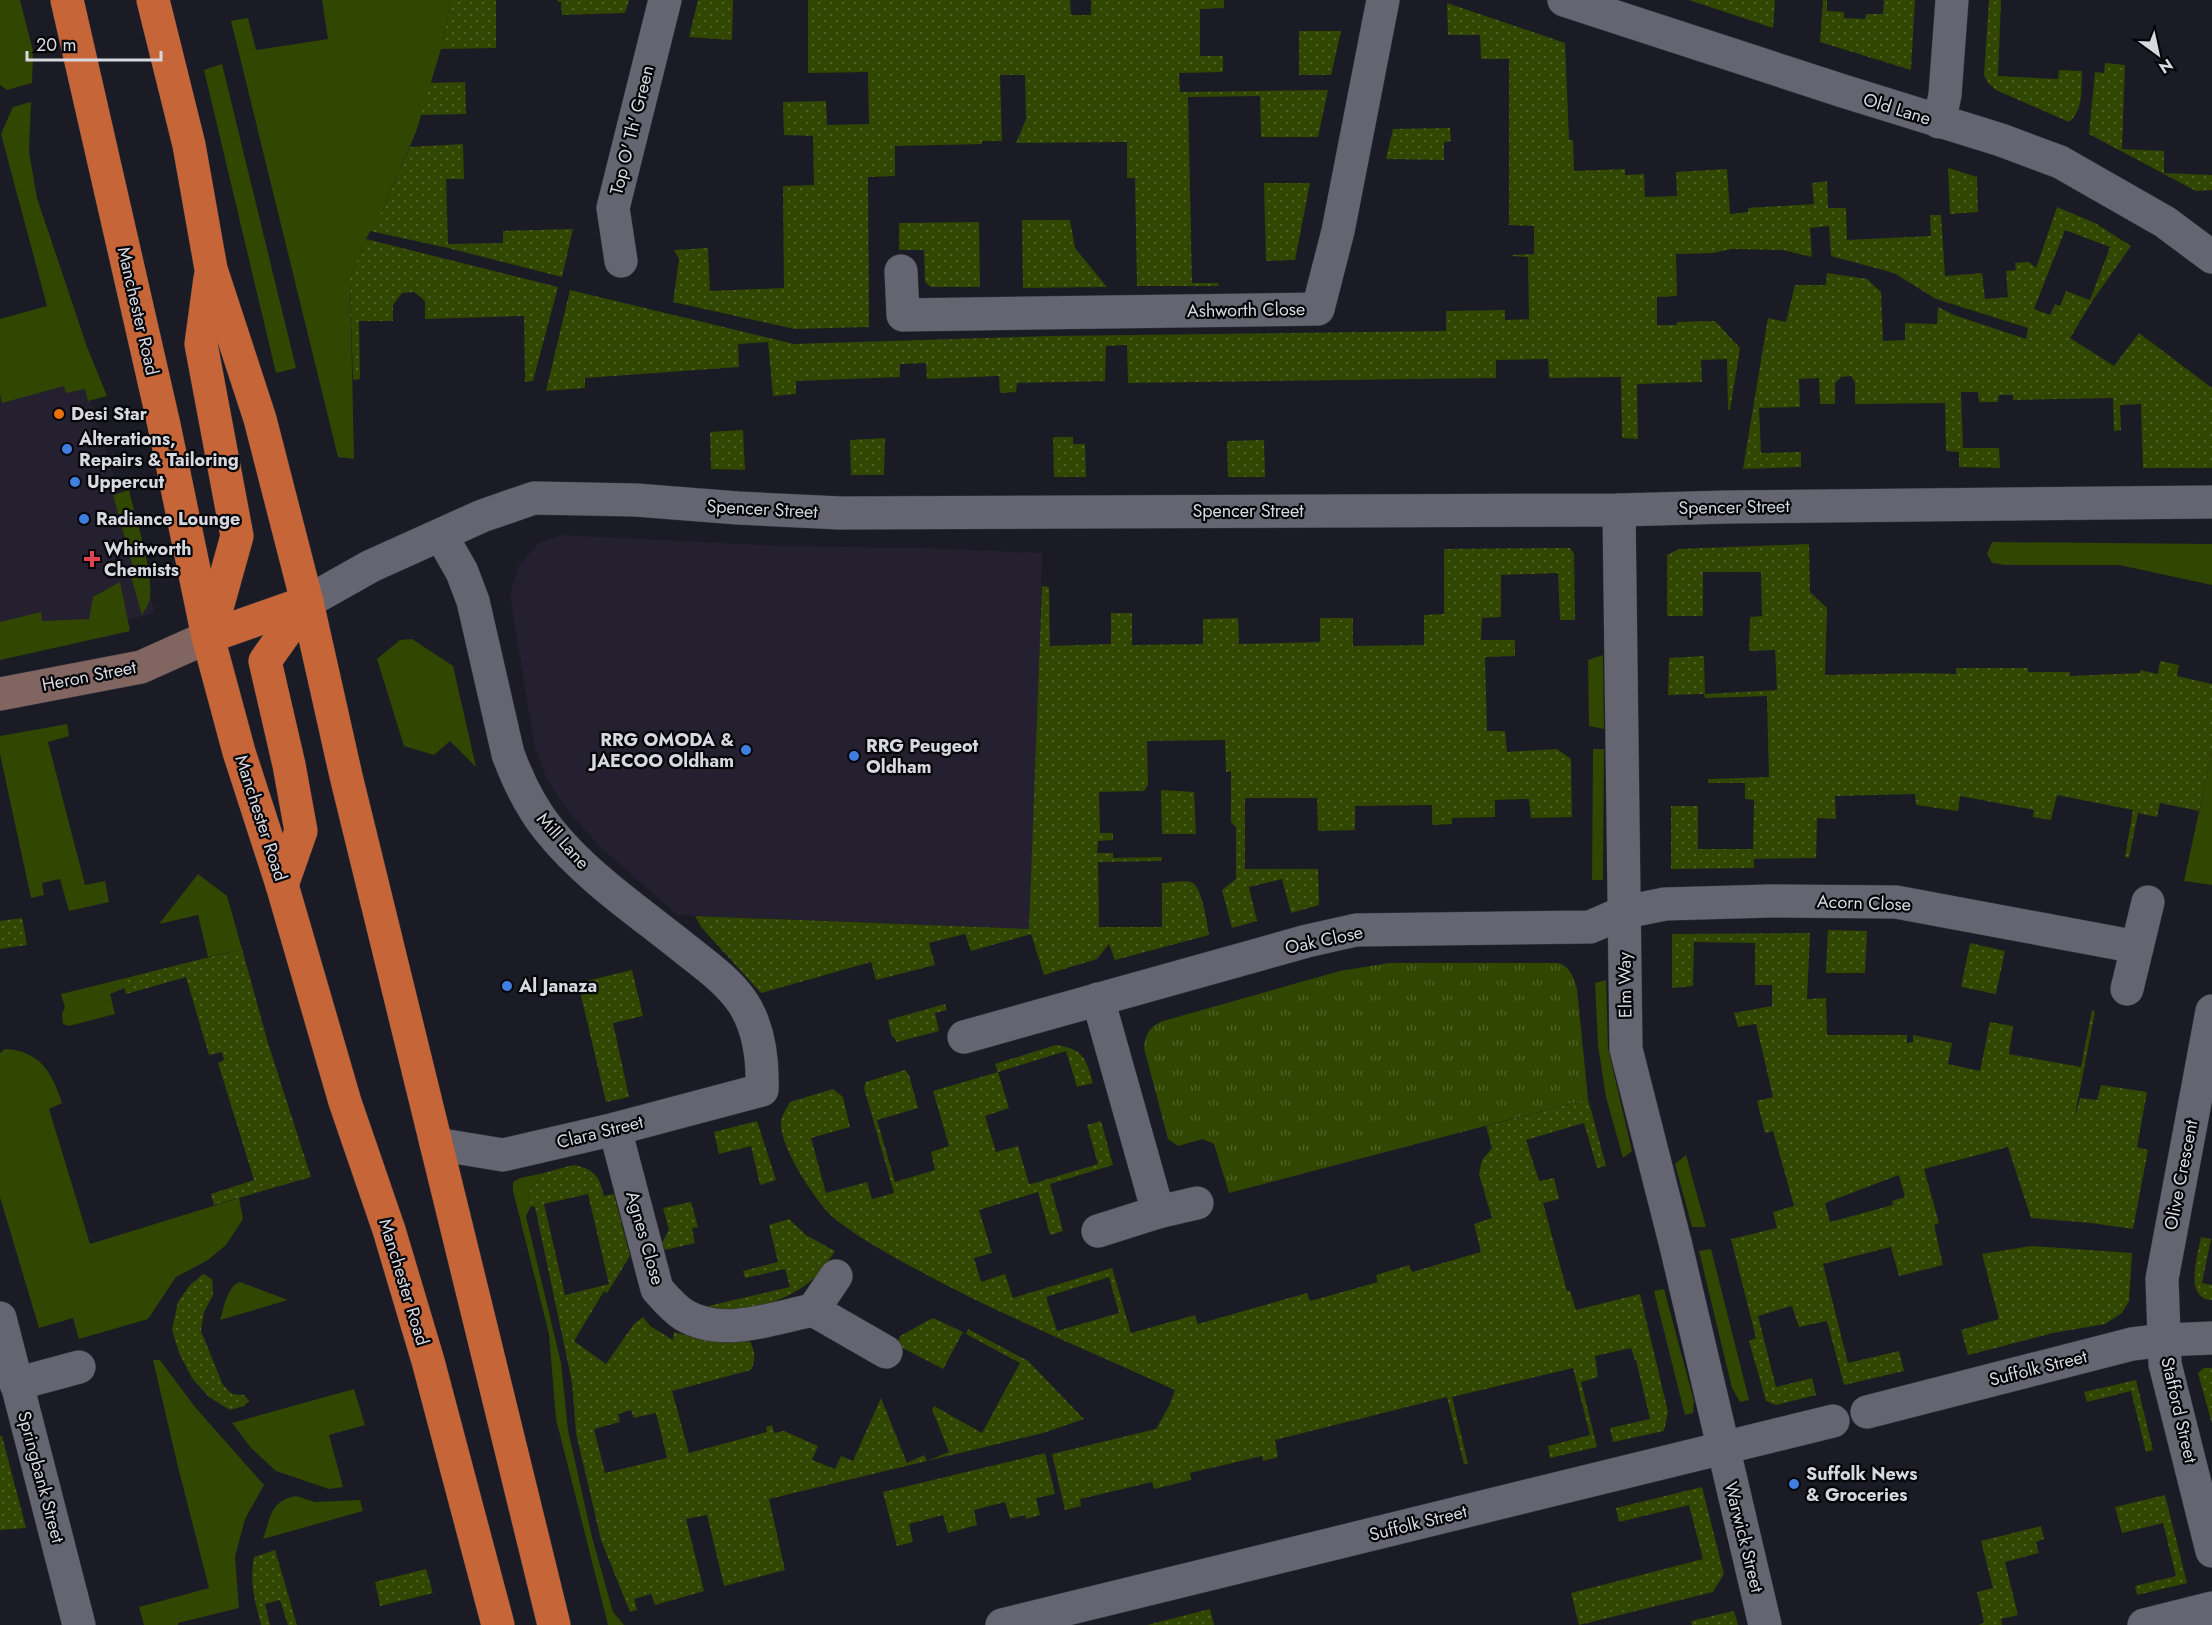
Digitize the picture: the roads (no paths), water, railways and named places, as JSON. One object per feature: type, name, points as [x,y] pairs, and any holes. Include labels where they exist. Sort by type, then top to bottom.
[{"type":"highway","name":"Manchester Road","points":[[68,0],[164,425],[208,637],[239,752],[282,885],[345,1102],[389,1230],[428,1361],[498,1625]]},
{"type":"highway","points":[[153,0],[189,145],[211,268],[260,420],[308,602],[346,776],[554,1625]]},
{"type":"highway","points":[[208,637],[237,536],[201,344],[211,268]]},
{"type":"highway","points":[[208,637],[308,602]]},
{"type":"highway","points":[[282,885],[301,831],[289,765],[265,661],[308,602]]},
{"type":"street","name":"Top O' Th' Green","points":[[621,261],[613,208],[665,0]]},
{"type":"street","name":"Ashworth Close","points":[[901,271],[903,315],[1318,309],[1338,231],[1383,0]]},
{"type":"street","name":"Old Lane","points":[[1564,0],[1620,9],[1939,122],[2001,140],[2060,162],[2165,222],[2212,257]]},
{"type":"street","points":[[1939,122],[1945,95],[1952,0]]},
{"type":"street","name":"Spencer Street","points":[[308,602],[371,566],[482,516],[534,498],[636,500],[840,513],[1619,510],[2212,502]]},
{"type":"street","name":"Elm Way","points":[[1619,510],[1626,1050],[1679,1256],[1723,1448]]},
{"type":"street","name":"Mill Lane","points":[[441,535],[462,572],[473,601],[508,754],[530,803],[549,830],[570,853],[719,976],[742,1003],[756,1030],[763,1061],[762,1090]]},
{"type":"street","name":"Heron Street","points":[[0,694],[141,667],[208,637]]},
{"type":"street","name":"Acorn Close","points":[[1624,912],[1665,904],[1770,901],[1896,902],[2136,947]]},
{"type":"street","points":[[2127,989],[2148,902]]},
{"type":"street","name":"Oak Close","points":[[964,1037],[1356,930],[1590,927],[1624,912]]},
{"type":"street","points":[[1098,999],[1158,1212]]},
{"type":"street","name":"Olive Crescent","points":[[2165,1340],[2162,1279],[2212,1011]]},
{"type":"street","name":"Clara Street","points":[[435,1144],[503,1155],[615,1129],[762,1090]]},
{"type":"street","name":"Agnes Close","points":[[615,1129],[657,1289],[669,1303],[685,1315],[705,1323],[734,1327],[813,1310]]},
{"type":"street","points":[[1098,1231],[1158,1212],[1197,1203]]},
{"type":"street","points":[[836,1276],[813,1310],[886,1352]]},
{"type":"street","name":"Springbank Street","points":[[2,1323],[79,1625]]},
{"type":"street","name":"Suffolk Street","points":[[1867,1412],[2132,1344],[2212,1338]]},
{"type":"street","name":"Stafford Street","points":[[2165,1340],[2165,1364],[2212,1551]]},
{"type":"street","points":[[16,1384],[79,1367]]},
{"type":"street","name":"Suffolk Street","points":[[1002,1625],[1069,1617],[1833,1421]]},
{"type":"street","name":"Warwick Street","points":[[1723,1448],[1765,1625]]},
{"type":"street","points":[[2144,1625],[2212,1608]]},
{"type":"place","name":"Desi Star","points":[[59,414]]},
{"type":"place","name":"Alterations, Repairs & Tailoring","points":[[67,449]]},
{"type":"place","name":"Uppercut","points":[[75,482]]},
{"type":"place","name":"Radiance Lounge","points":[[84,519]]},
{"type":"place","name":"Whitworth Chemists","points":[[92,559]]},
{"type":"place","name":"RRG OMODA & JAECOO Oldham","points":[[746,750]]},
{"type":"place","name":"RRG Peugeot Oldham","points":[[854,756]]},
{"type":"place","name":"Al Janaza","points":[[507,986]]},
{"type":"place","name":"Suffolk News & Groceries","points":[[1794,1484]]}]
